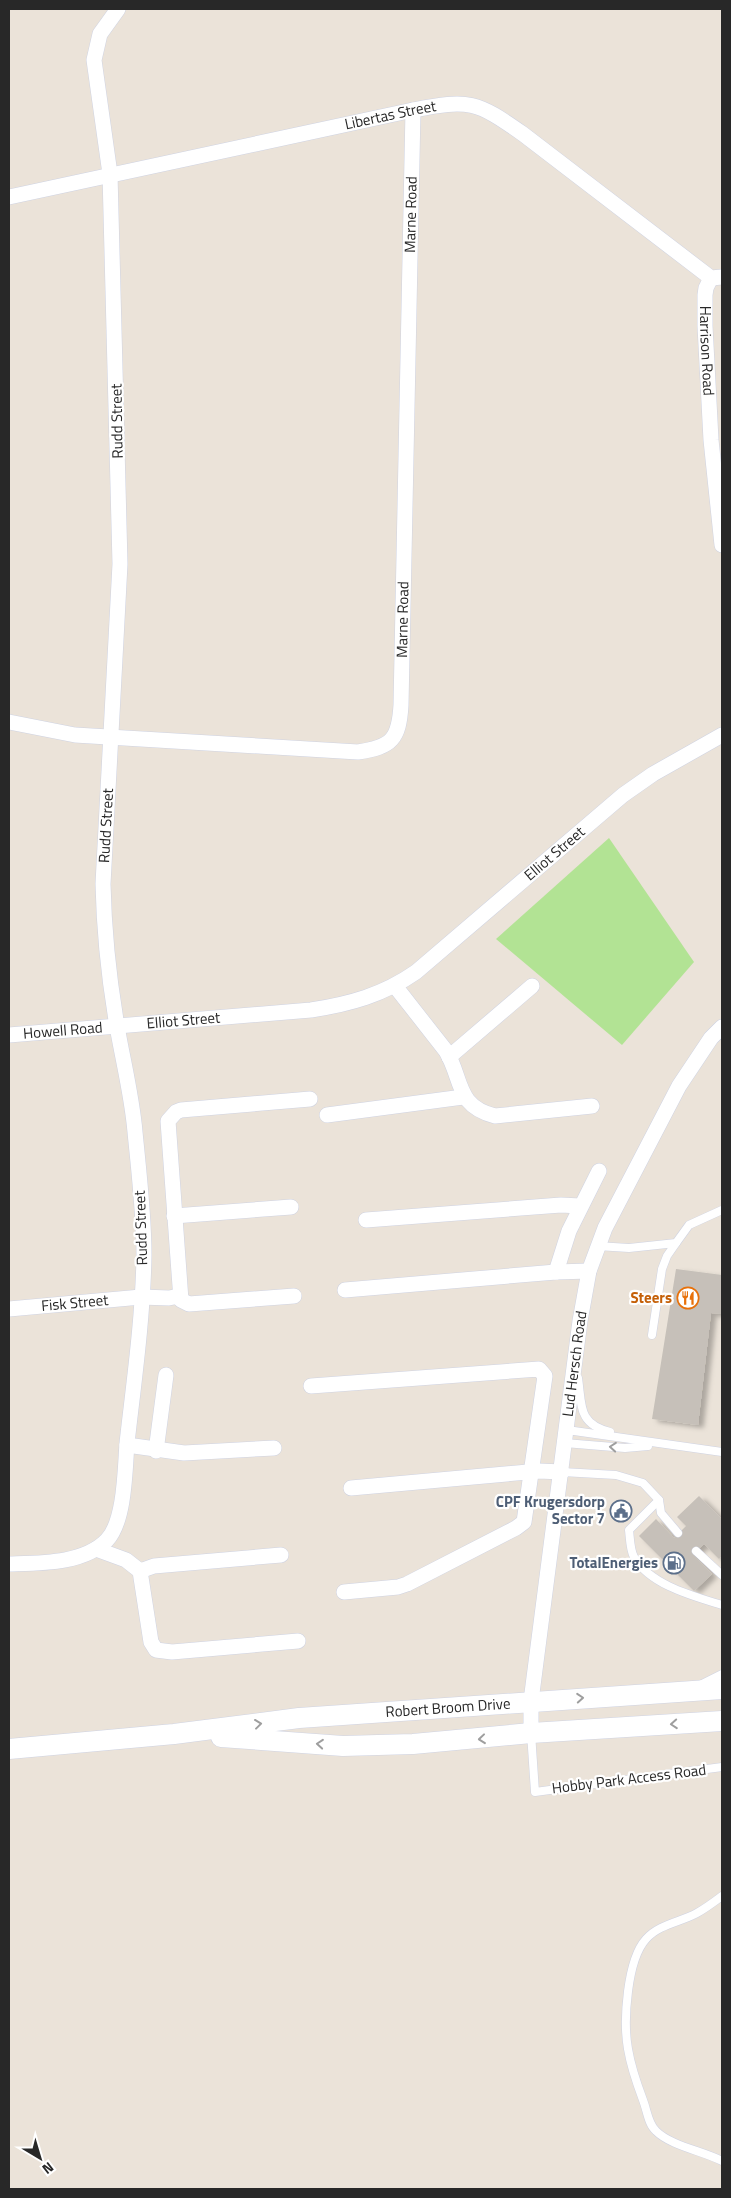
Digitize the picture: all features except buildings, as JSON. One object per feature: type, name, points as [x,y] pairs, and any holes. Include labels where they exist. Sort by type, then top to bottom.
[{"type":"street","name":"Rudd Street","points":[[96,1550],[108,1539],[115,1529],[118,1520],[138,1347],[144,1255],[135,1131],[110,981],[103,892],[120,564],[110,174],[94,60],[100,34],[118,9]]},
{"type":"street","name":"Libertas Street","points":[[9,197],[413,110],[442,104],[463,103],[492,113],[523,134],[717,277]]},
{"type":"street","name":"Marne Road","points":[[9,722],[75,734],[358,752],[382,747],[388,743],[399,728],[413,110]]},
{"type":"street","name":"Harrison Road","points":[[717,277],[705,295],[705,326],[711,440],[722,545]]},
{"type":"street","name":"Elliot Street","points":[[117,1026],[311,1010],[351,1004],[395,986],[416,972],[623,795],[653,774],[722,734]]},
{"type":"street","points":[[395,986],[449,1057],[457,1083],[464,1096],[471,1105],[485,1114],[495,1116],[592,1106]]},
{"type":"street","points":[[449,1057],[532,986]]},
{"type":"street","name":"Howell Road","points":[[9,1035],[117,1026]]},
{"type":"street","name":"Lud Hersch Road","points":[[531,1733],[531,1701],[562,1472],[580,1320],[589,1271],[597,1246],[679,1086],[712,1038],[722,1028]]},
{"type":"street","points":[[327,1115],[464,1096]]},
{"type":"street","points":[[294,1296],[189,1304],[183,1302],[179,1296],[168,1121],[176,1112],[310,1099]]},
{"type":"street","points":[[556,1272],[562,1248],[580,1206],[600,1171]]},
{"type":"street","points":[[366,1220],[561,1205],[580,1206]]},
{"type":"street","points":[[174,1216],[291,1207]]},
{"type":"street","points":[[344,1290],[556,1272],[589,1271]]},
{"type":"street","name":"Fisk Street","points":[[9,1309],[141,1297],[169,1298],[179,1296]]},
{"type":"street","points":[[311,1386],[539,1369],[545,1376],[526,1517],[521,1525],[407,1584],[398,1587],[344,1592]]},
{"type":"street","points":[[156,1451],[166,1375]]},
{"type":"street","points":[[127,1445],[156,1451],[184,1453],[274,1448]]},
{"type":"street","points":[[351,1488],[532,1472],[562,1472]]},
{"type":"street","points":[[9,1564],[80,1556],[96,1550],[126,1560],[140,1571],[151,1642],[156,1650],[172,1652],[298,1641]]},
{"type":"street","points":[[140,1571],[154,1566],[281,1555]]},
{"type":"street","name":"Robert Broom Drive","points":[[9,1749],[174,1734],[299,1718],[722,1689]]},
{"type":"street","name":"Robert Broom Drive","points":[[174,1734],[343,1746],[413,1744],[531,1733],[722,1721]]},
{"type":"lane","points":[[652,1335],[662,1269],[676,1243],[689,1225],[722,1210]]},
{"type":"lane","points":[[597,1246],[629,1248],[676,1243]]},
{"type":"lane","points":[[575,1360],[584,1418],[592,1426],[660,1445]]},
{"type":"lane","points":[[566,1437],[625,1448],[660,1445]]},
{"type":"lane","points":[[566,1437],[722,1452]]},
{"type":"lane","points":[[562,1472],[616,1475],[643,1483],[659,1500],[661,1513],[678,1534]]},
{"type":"lane","points":[[659,1500],[629,1530],[633,1555],[646,1573],[668,1585],[722,1605]]},
{"type":"lane","points":[[696,1551],[722,1575]]},
{"type":"lane","points":[[690,1691],[708,1679],[722,1674]]},
{"type":"lane","name":"Hobby Park Access Road","points":[[531,1733],[535,1792],[722,1767]]},
{"type":"lane","points":[[722,1896],[696,1914],[654,1931],[644,1940],[639,1948],[632,1973],[626,2008],[628,2049],[633,2072],[652,2127],[667,2138],[722,2161]]},
{"type":"green space","points":[[609,838],[694,962],[622,1045],[496,939]]},
{"type":"place","name":"Steers","points":[[688,1298]]},
{"type":"place","name":"CPF Krugersdorp Sector 7","points":[[621,1511]]},
{"type":"place","name":"TotalEnergies","points":[[674,1563]]}]
